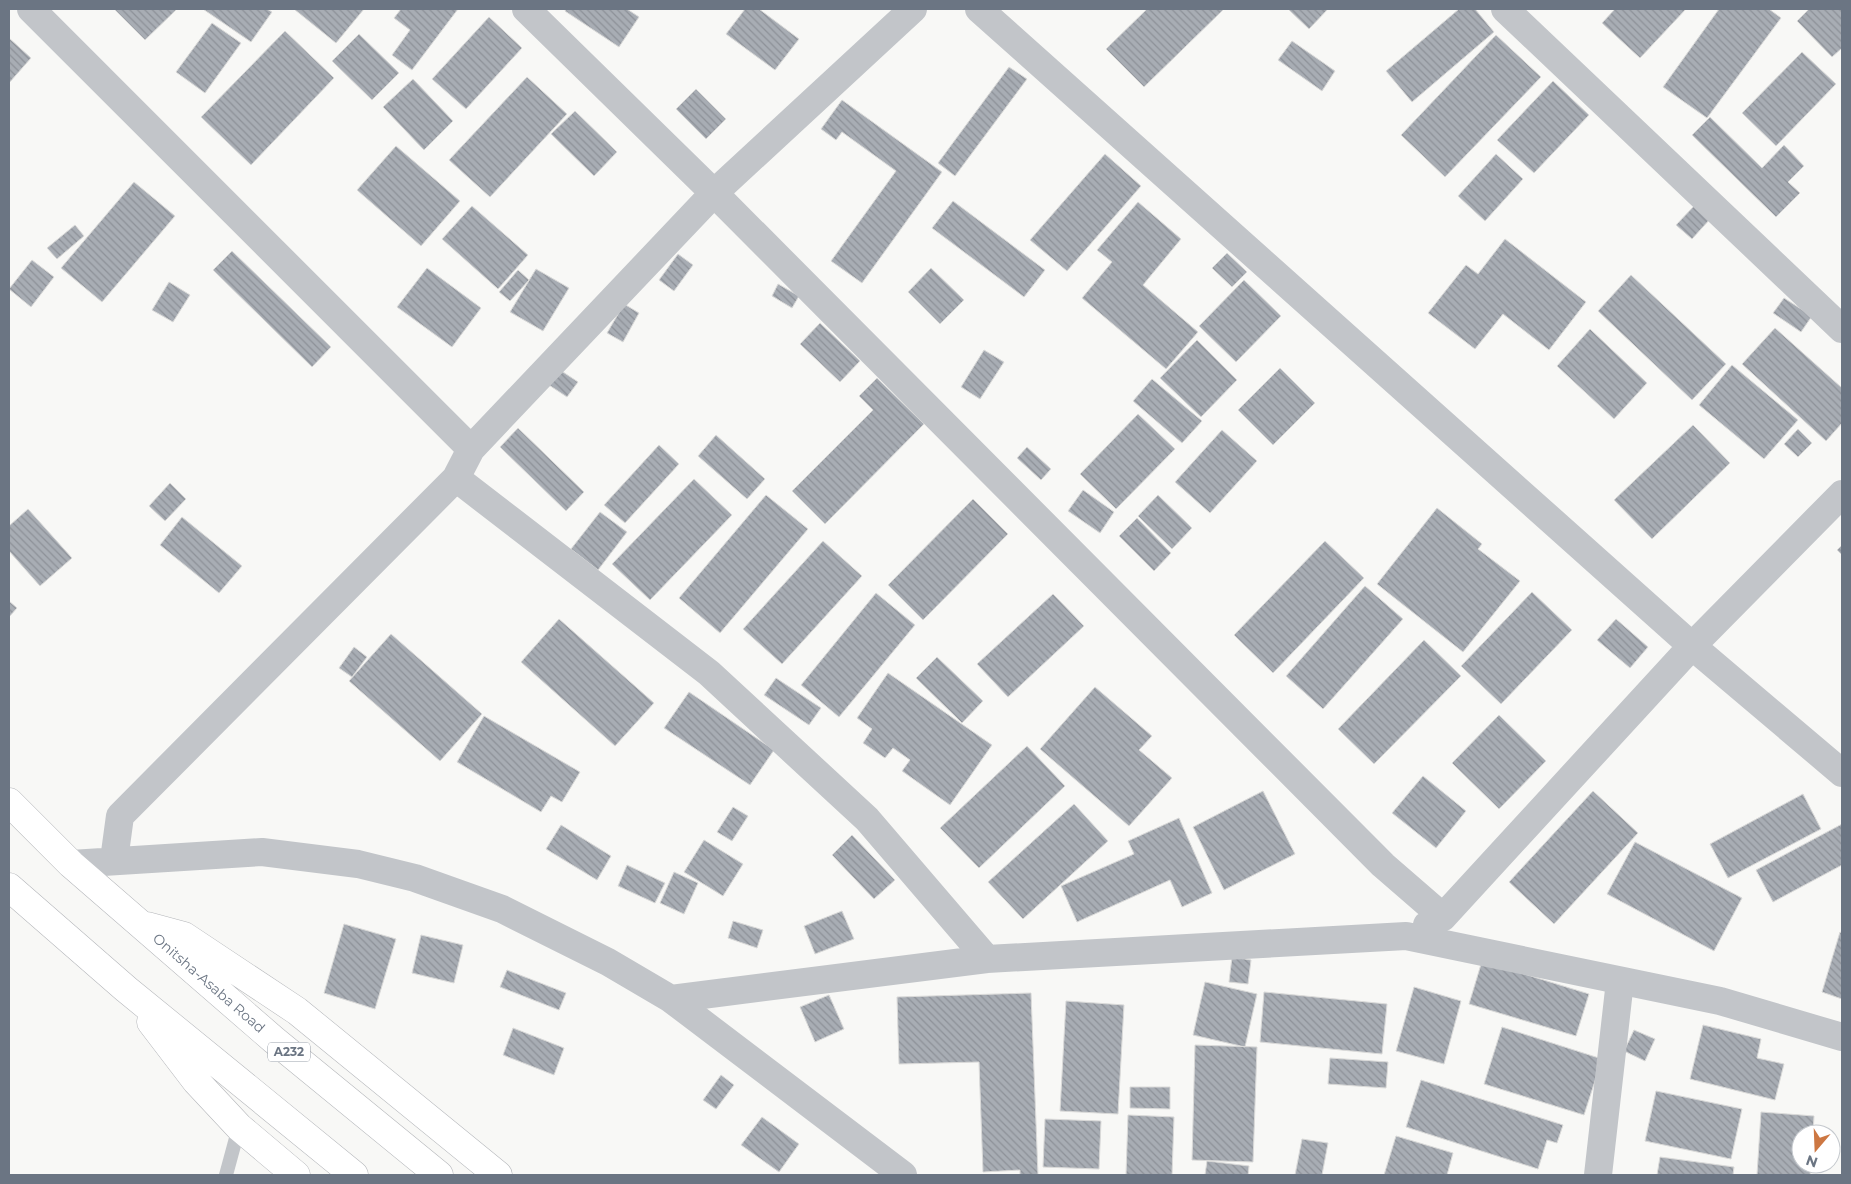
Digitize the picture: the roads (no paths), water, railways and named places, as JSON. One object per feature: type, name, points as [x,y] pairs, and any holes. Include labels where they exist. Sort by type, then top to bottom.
[{"type":"highway","name":"Onitsha-Asaba Road","points":[[9,802],[71,864],[141,925],[274,1040],[439,1175]]},
{"type":"highway","points":[[9,887],[126,989],[354,1175]]},
{"type":"highway","points":[[141,925],[184,936],[297,1011],[498,1175]]},
{"type":"highway","points":[[126,989],[196,1081],[238,1126],[296,1175]]},
{"type":"street","points":[[31,9],[471,449]]},
{"type":"street","points":[[526,9],[714,193],[1383,865],[1443,917]]},
{"type":"street","points":[[114,860],[120,816],[456,478],[471,449],[714,193],[913,9]]},
{"type":"street","points":[[979,9],[1692,646],[1842,773]]},
{"type":"street","points":[[1505,9],[1842,329]]},
{"type":"street","points":[[456,478],[710,674],[867,819],[987,959]]},
{"type":"street","points":[[1406,936],[1443,917],[1692,646],[1842,494]]},
{"type":"street","points":[[71,864],[262,852],[358,864],[415,878],[502,910],[608,962],[671,1000],[903,1175]]},
{"type":"street","points":[[671,1000],[987,959],[1406,936],[1720,1001],[1842,1037]]},
{"type":"street","points":[[1598,1175],[1620,981]]},
{"type":"lane","points":[[226,1175],[238,1126]]}]
